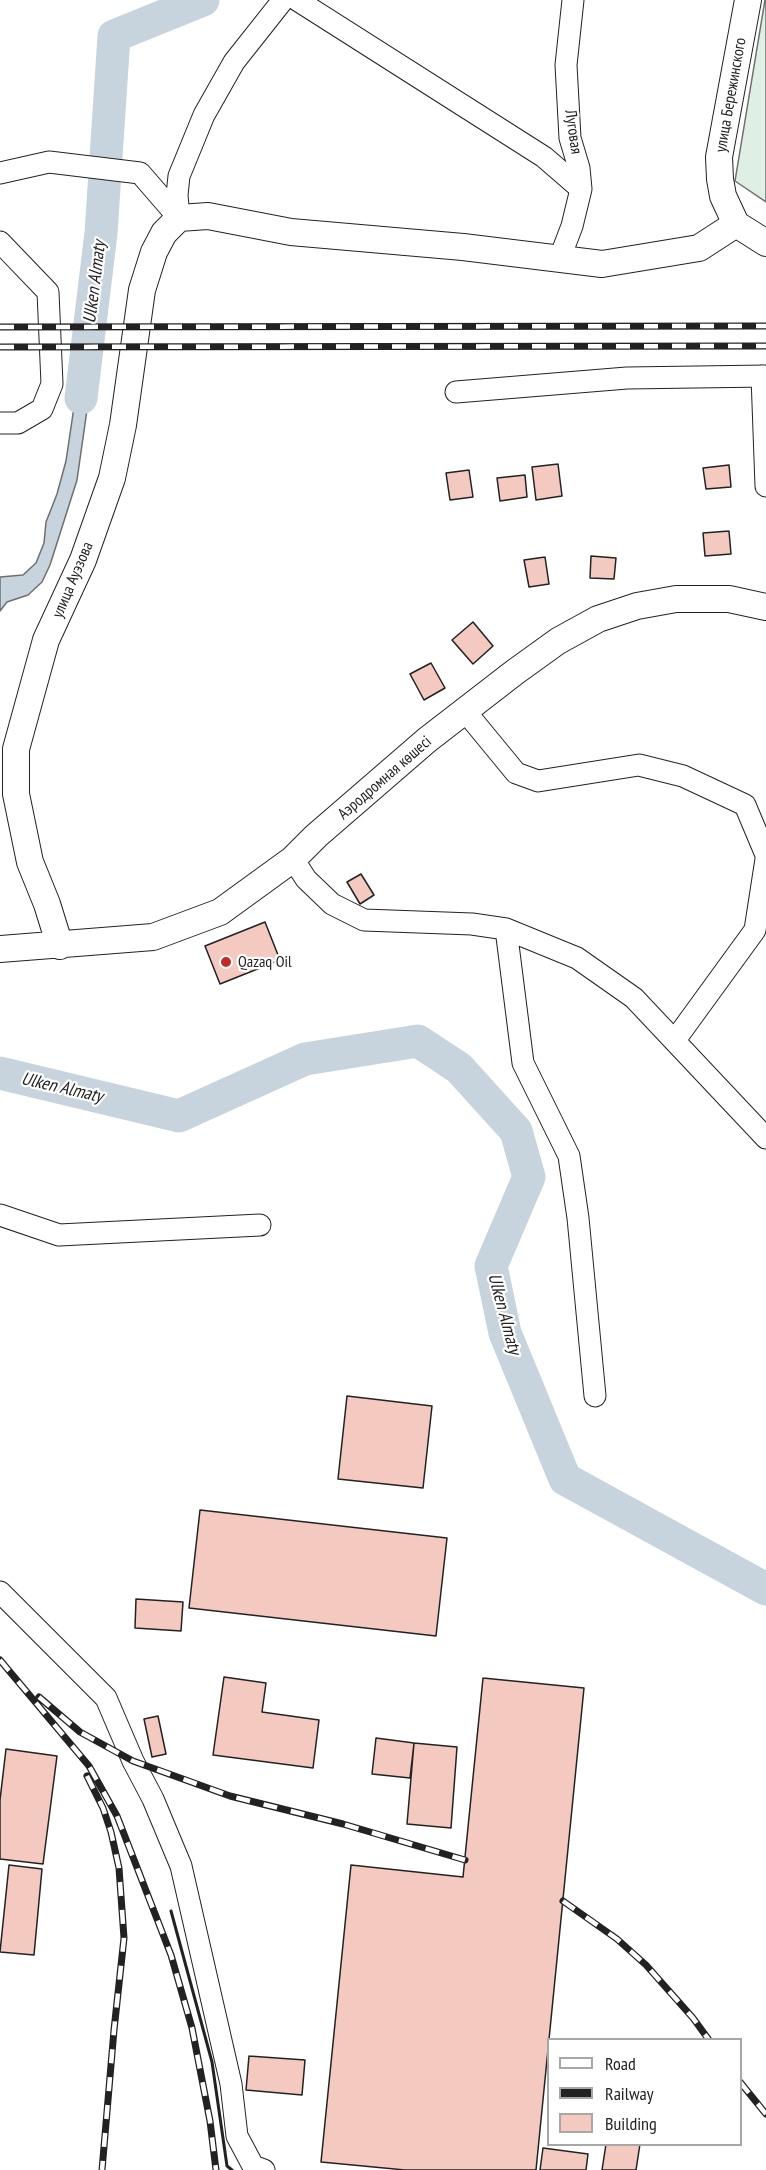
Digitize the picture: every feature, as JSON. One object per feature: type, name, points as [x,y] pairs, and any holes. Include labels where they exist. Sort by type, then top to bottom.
[{"type":"main road","name":"улица Бережинского","points":[[736,224],[723,196],[719,157],[748,0]]},
{"type":"main road","points":[[179,218],[208,216],[291,232],[463,247],[602,264],[699,248],[736,224],[766,243]]},
{"type":"main road","name":"улица Ауэзова","points":[[60,946],[47,904],[30,862],[16,794],[16,749],[46,640],[84,560],[112,478],[123,425],[142,290],[154,252],[164,233],[179,218]]},
{"type":"main road","name":"Аэродромная көшесі","points":[[0,949],[153,937],[220,912],[293,859],[316,836],[427,740],[558,641],[598,619],[637,606],[676,599],[729,599],[766,607]]},
{"type":"street","points":[[179,218],[177,195],[179,176],[204,114],[234,62],[283,0]]},
{"type":"street","points":[[297,0],[544,157],[581,189]]},
{"type":"street","name":"Луговая","points":[[559,260],[572,226],[581,189],[579,168],[570,138],[566,65],[573,0]]},
{"type":"street","points":[[0,173],[49,162],[140,173],[179,218]]},
{"type":"street","points":[[0,242],[48,292],[52,384],[42,409],[18,423],[0,423]]},
{"type":"street","points":[[456,392],[627,378],[764,376],[766,486]]},
{"type":"street","points":[[465,711],[516,773],[538,782],[639,765],[683,776],[745,805],[766,857],[755,930],[675,1040]]},
{"type":"street","points":[[293,859],[306,879],[332,904],[364,920],[472,924],[506,929],[577,958],[634,998],[766,1138]]},
{"type":"street","points":[[506,929],[523,1063],[569,1156],[578,1218],[595,1396]]},
{"type":"street","points":[[0,1215],[58,1235],[181,1227],[260,1225]]},
{"type":"street","points":[[0,1592],[106,1698],[133,1761],[153,1798],[181,1866],[231,2084],[237,2136],[253,2166],[264,2170]]},
{"type":"green space","points":[[766,0],[766,202],[735,181]]},
{"type":"shaded area","points":[[82,353],[95,354],[77,480],[50,565],[42,582],[28,595],[7,602],[0,611],[0,577],[23,575],[36,563],[44,543],[46,522],[66,461]]},
{"type":"building","points":[[558,464],[562,496],[536,500],[532,467]]},
{"type":"building","points":[[729,465],[731,487],[706,489],[703,468]]},
{"type":"building","points":[[469,470],[473,497],[450,500],[446,473]]},
{"type":"building","points":[[525,475],[527,497],[500,501],[497,478]]},
{"type":"building","points":[[729,531],[731,554],[705,556],[703,533]]},
{"type":"building","points":[[591,556],[616,558],[614,579],[590,578]]},
{"type":"building","points":[[545,557],[549,584],[529,587],[524,560]]},
{"type":"building","points":[[473,622],[493,646],[473,664],[452,640]]},
{"type":"building","points":[[431,663],[445,688],[424,700],[410,674]]},
{"type":"building","points":[[361,874],[374,895],[360,904],[347,882]]},
{"type":"building","points":[[265,922],[280,960],[220,984],[205,946]]},
{"type":"building","points":[[347,1396],[432,1406],[423,1488],[338,1479]]},
{"type":"building","points":[[200,1510],[447,1538],[436,1636],[189,1608]]},
{"type":"building","points":[[136,1599],[183,1602],[181,1631],[135,1628]]},
{"type":"building","points":[[224,1677],[266,1683],[262,1712],[319,1720],[313,1768],[213,1755]]},
{"type":"building","points":[[483,1678],[584,1688],[549,2038],[547,2038],[536,2170],[405,2170],[321,2162],[351,1865],[463,1877]]},
{"type":"building","points":[[158,1716],[166,1754],[152,1757],[144,1719]]},
{"type":"building","points":[[376,1738],[414,1743],[410,1778],[372,1774]]},
{"type":"building","points":[[414,1743],[457,1747],[451,1828],[407,1824]]},
{"type":"building","points":[[6,1749],[57,1756],[43,1864],[0,1859],[0,1800]]},
{"type":"building","points":[[9,1865],[42,1869],[34,1955],[0,1952]]},
{"type":"building","points":[[249,2056],[305,2060],[302,2095],[246,2090]]},
{"type":"building","points":[[606,2146],[640,2146],[636,2170],[602,2170]]},
{"type":"building","points":[[543,2148],[588,2154],[586,2170],[540,2170]]},
{"type":"waterway","name":"Ulken Almaty","points":[[81,398],[101,233],[114,36],[203,0]]},
{"type":"waterway","name":"Ulken Almaty","points":[[0,1073],[179,1116],[305,1059],[418,1041],[459,1068],[516,1131],[529,1177],[491,1266],[505,1333],[565,1479],[766,1589]]},
{"type":"railway","points":[[0,327],[766,326]]},
{"type":"railway","points":[[0,347],[766,346]]},
{"type":"railway","points":[[0,1660],[89,1766],[117,1816],[171,1955],[192,2028],[210,2121],[216,2170]]},
{"type":"railway","points":[[39,1697],[80,1732],[133,1761],[230,1796],[343,1824],[465,1860]]},
{"type":"railway","points":[[87,1776],[103,1808],[111,1832],[119,1868],[124,1938],[102,2170]]},
{"type":"railway","points":[[563,1901],[617,1939],[646,1965],[708,2038]]},
{"type":"railway","points":[[742,2084],[766,2114]]},
{"type":"wall","points":[[171,1911],[212,2062],[227,2166],[232,2170]]},
{"type":"place","name":"Qazaq Oil","points":[[226,962]]}]
